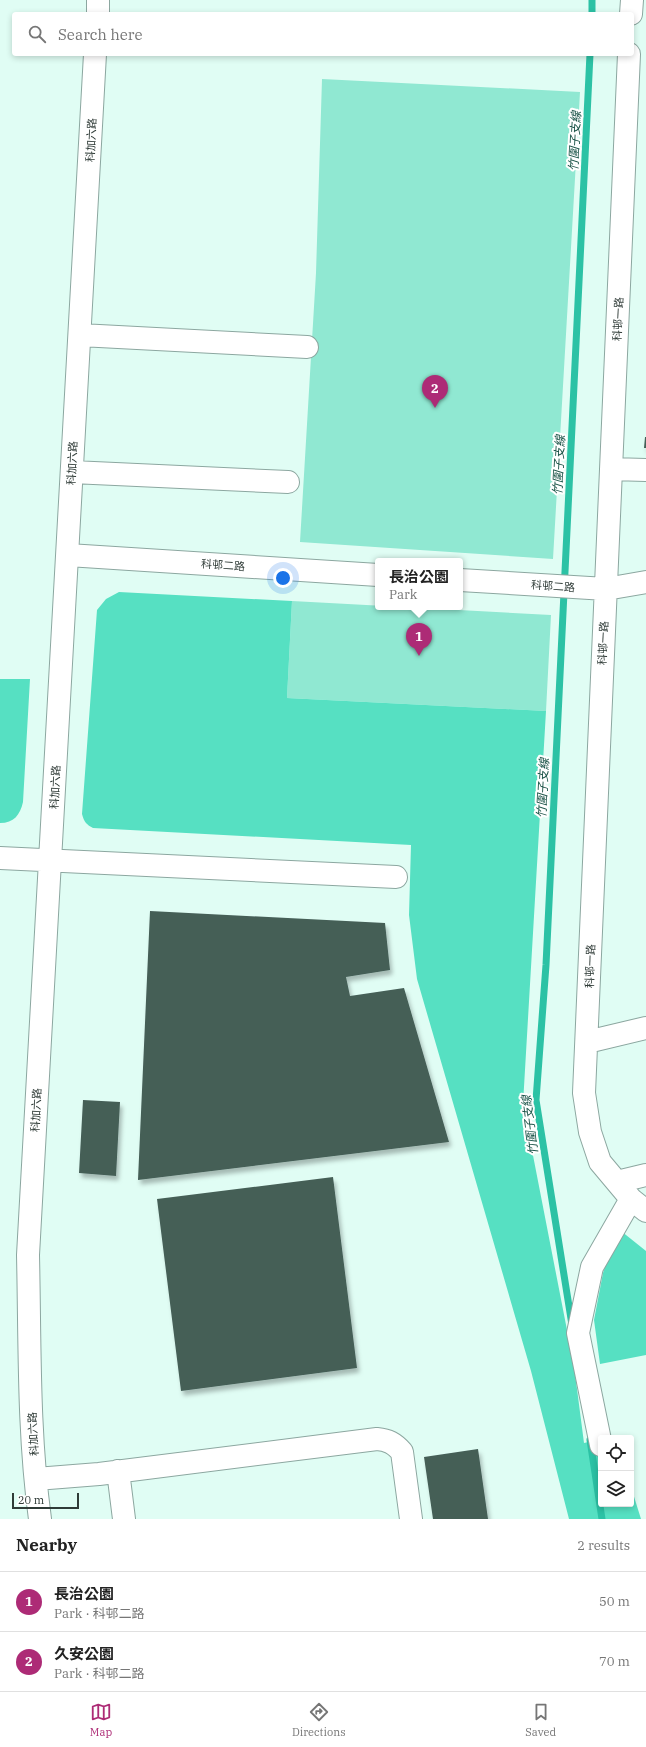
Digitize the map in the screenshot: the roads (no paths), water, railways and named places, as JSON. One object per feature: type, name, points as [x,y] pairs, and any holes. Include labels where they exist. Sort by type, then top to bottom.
[{"type":"street","points":[[98,0],[98,12]]},
{"type":"street","points":[[631,12],[632,0]]},
{"type":"street","name":"科加六路","points":[[40,1519],[32,1433],[28,1255],[95,56]]},
{"type":"street","name":"科邨一路","points":[[629,56],[584,1093],[590,1132],[600,1162],[638,1205]]},
{"type":"street","points":[[80,335],[307,347]]},
{"type":"street","points":[[611,469],[646,470]]},
{"type":"street","points":[[72,472],[288,482]]},
{"type":"street","name":"科邨二路","points":[[68,555],[375,574]]},
{"type":"street","name":"科邨二路","points":[[463,580],[606,589],[646,582]]},
{"type":"street","points":[[0,858],[396,877]]},
{"type":"street","points":[[587,1042],[646,1028]]},
{"type":"street","points":[[617,1182],[646,1175]]},
{"type":"street","points":[[599,1435],[578,1334],[592,1267],[638,1205]]},
{"type":"street","points":[[36,1479],[118,1471],[377,1439],[394,1443],[402,1452],[411,1519]]},
{"type":"street","points":[[118,1471],[124,1519]]},
{"type":"waterway","name":"竹圍子支線","points":[[592,0],[592,12]]},
{"type":"waterway","name":"竹圍子支線","points":[[572,1325],[536,1100],[546,965],[590,56]]},
{"type":"waterway","name":"竹圍子支線","points":[[590,1440],[602,1519]]},
{"type":"place","name":"久安公園","points":[[435,408]]},
{"type":"place","name":"長治公園","points":[[419,656]]}]
